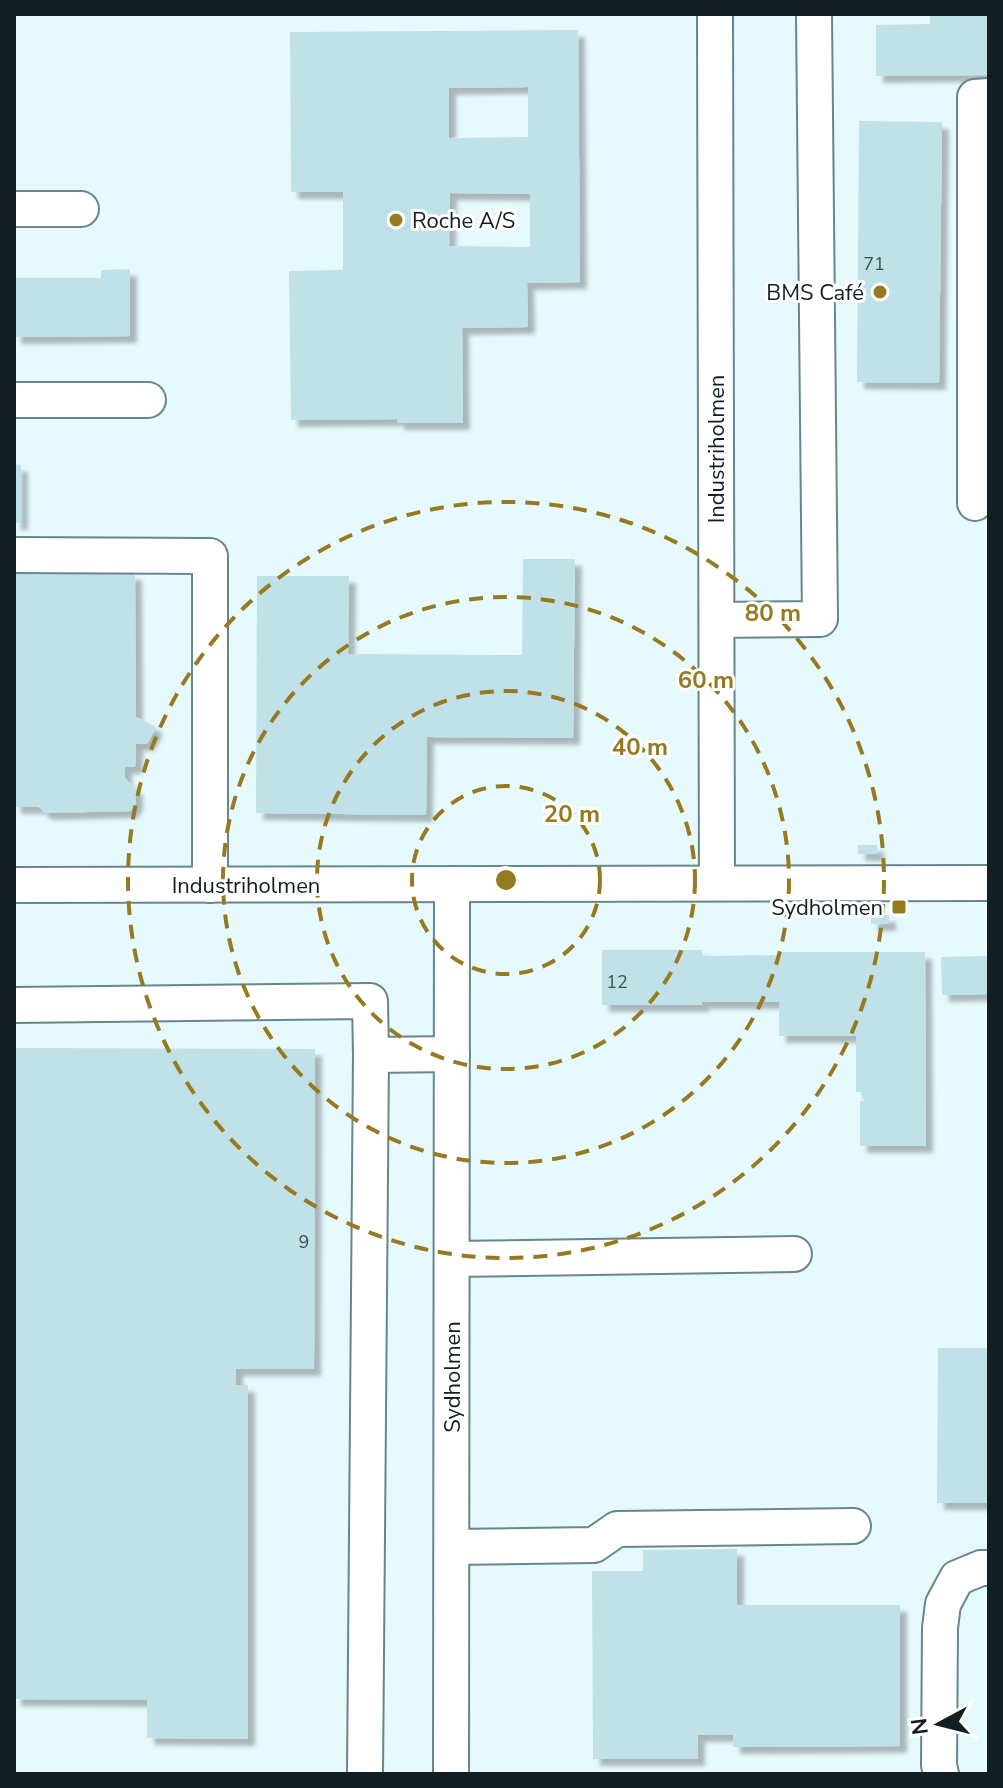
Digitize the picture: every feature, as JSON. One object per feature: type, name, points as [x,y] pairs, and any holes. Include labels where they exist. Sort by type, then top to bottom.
[{"type":"street","name":"Industriholmen","points":[[715,14],[717,883]]},
{"type":"street","points":[[717,620],[820,619],[814,14]]},
{"type":"street","points":[[975,503],[975,97],[989,96]]},
{"type":"street","points":[[14,209],[81,209]]},
{"type":"street","points":[[14,400],[148,400]]},
{"type":"street","points":[[14,555],[210,556],[210,885]]},
{"type":"street","name":"Industriholmen","points":[[14,885],[989,883]]},
{"type":"street","name":"Sydholmen","points":[[451,1774],[452,884]]},
{"type":"street","points":[[14,1005],[370,1001],[365,1774]]},
{"type":"street","points":[[371,1055],[452,1054]]},
{"type":"street","points":[[452,1259],[794,1254]]},
{"type":"street","points":[[452,1547],[594,1545],[617,1529],[853,1526]]},
{"type":"street","points":[[941,1774],[940,1628],[943,1604],[957,1578],[989,1568]]},
{"type":"building","points":[[930,14],[989,14],[989,75],[876,76],[876,25],[930,24]]},
{"type":"building","name":"Roche A/S","points":[[578,30],[580,282],[527,283],[528,327],[462,328],[463,423],[397,423],[397,419],[291,420],[289,271],[343,270],[343,192],[291,192],[290,32]],"holes":[[[528,87],[528,137],[449,138],[449,88]],[[450,193],[530,194],[530,247],[449,246]]]},
{"type":"building","points":[[859,121],[942,122],[939,383],[857,382]]},
{"type":"building","points":[[130,269],[130,336],[14,337],[14,278],[101,278],[101,270]]},
{"type":"building","points":[[14,464],[21,465],[21,523],[14,523]]},
{"type":"building","points":[[523,559],[575,559],[573,738],[427,737],[426,815],[256,813],[257,576],[349,576],[348,654],[522,655]]},
{"type":"building","points":[[14,573],[135,574],[136,717],[155,726],[155,730],[147,744],[136,744],[134,767],[125,767],[125,778],[136,789],[136,803],[131,811],[45,813],[39,807],[14,807]]},
{"type":"building","points":[[858,845],[877,845],[877,854],[858,854]]},
{"type":"building","points":[[871,915],[889,915],[889,924],[871,924]]},
{"type":"building","points":[[602,950],[702,950],[702,956],[779,955],[779,952],[925,952],[926,1146],[860,1146],[860,1101],[864,1101],[864,1092],[856,1092],[856,1036],[779,1036],[779,1002],[602,1005]]},
{"type":"building","points":[[989,956],[989,994],[942,995],[941,957]]},
{"type":"building","points":[[14,1048],[315,1049],[314,1369],[236,1369],[236,1385],[248,1385],[248,1739],[147,1738],[147,1700],[14,1699]]},
{"type":"building","points":[[938,1348],[989,1348],[989,1503],[937,1503]]},
{"type":"building","points":[[737,1549],[737,1605],[900,1605],[900,1746],[733,1747],[733,1735],[698,1735],[698,1759],[593,1759],[592,1571],[643,1571],[643,1550]]},
{"type":"place","name":"Roche A/S","points":[[396,220]]},
{"type":"place","name":"BMS Café","points":[[880,292]]},
{"type":"place","name":"Sydholmen","points":[[899,907]]}]
